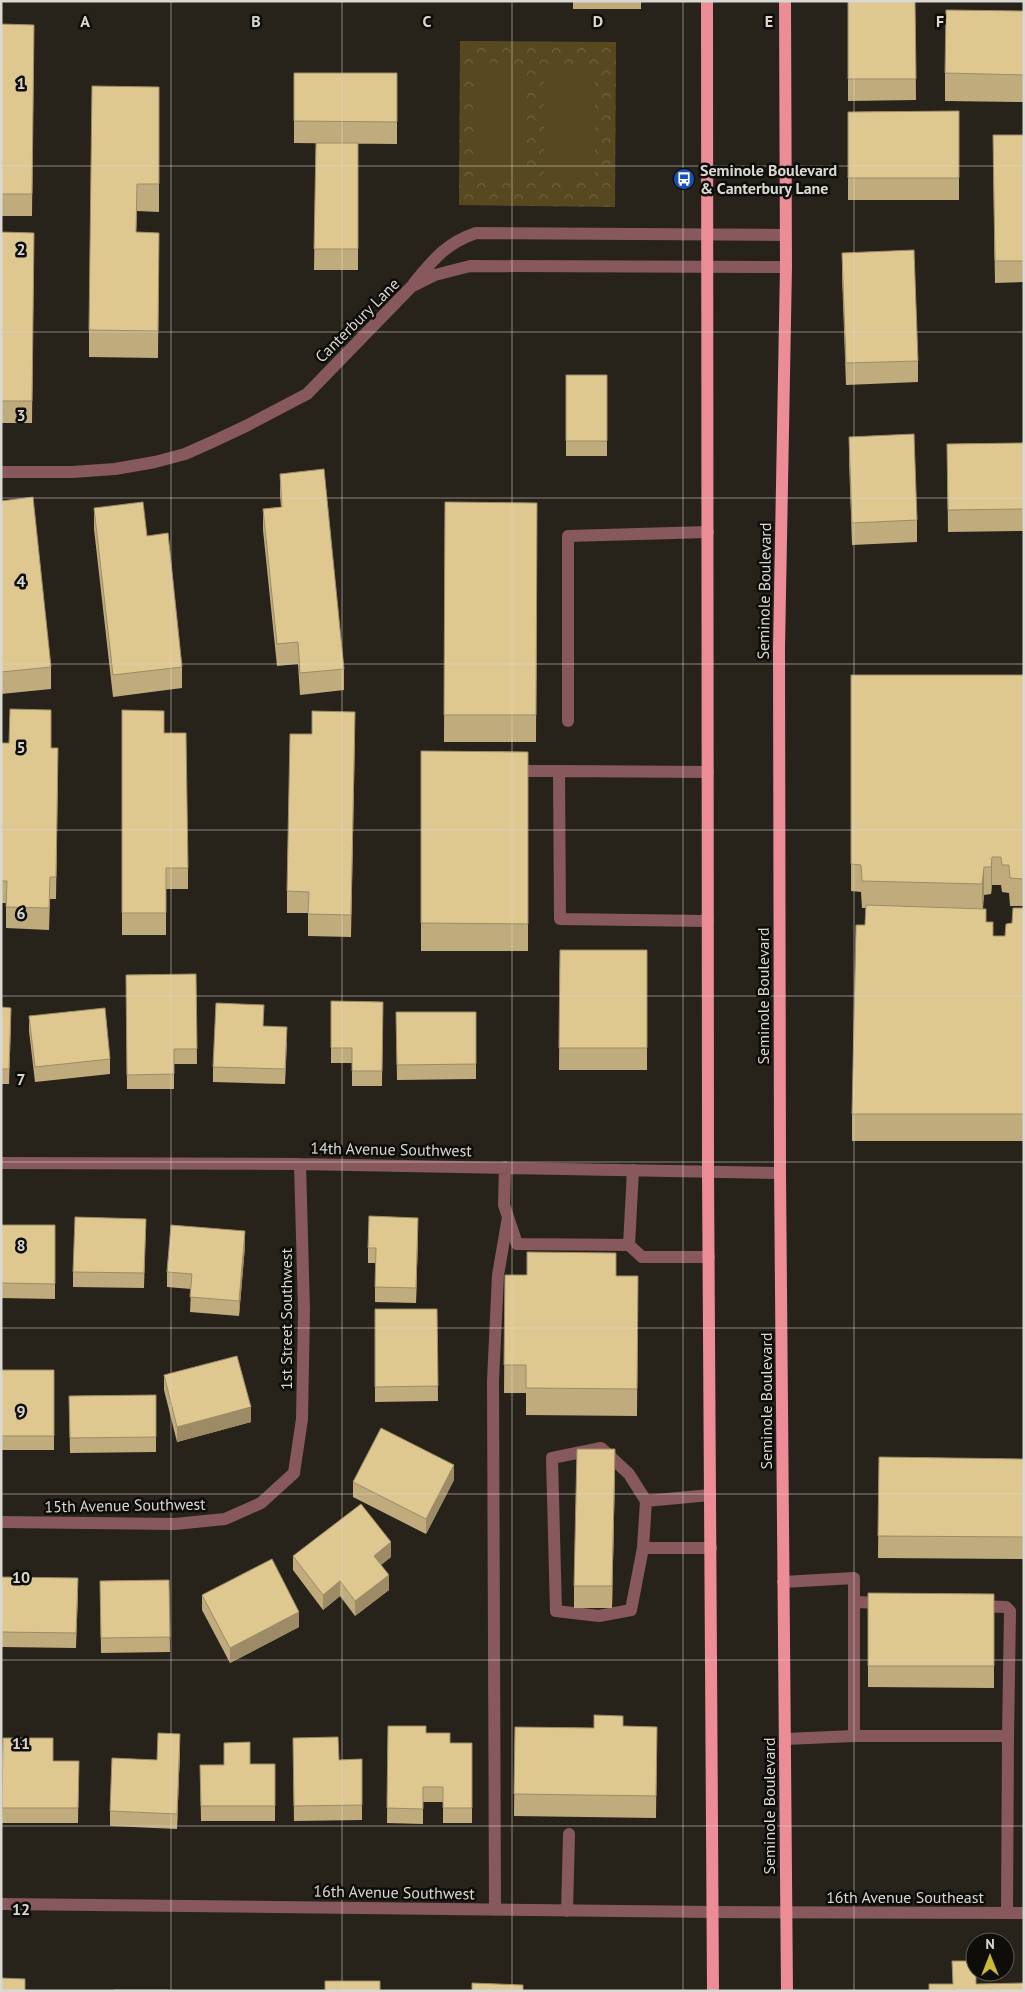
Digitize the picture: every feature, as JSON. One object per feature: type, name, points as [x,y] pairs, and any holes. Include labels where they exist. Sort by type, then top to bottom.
[{"type":"main road","points":[[707,1],[708,1172],[713,1991]]},
{"type":"main road","name":"Seminole Boulevard","points":[[785,1],[786,267],[779,603],[780,1173],[787,1991]]},
{"type":"street","points":[[411,287],[440,253],[460,238],[476,233],[785,235]]},
{"type":"street","name":"Canterbury Lane","points":[[1,472],[115,470],[185,454],[307,394],[411,287],[435,275],[470,266],[786,267]]},
{"type":"street","points":[[568,721],[568,536],[708,532]]},
{"type":"street","points":[[500,771],[708,772]]},
{"type":"street","points":[[559,771],[560,919],[708,921]]},
{"type":"street","name":"14th Avenue Southwest","points":[[1,1163],[300,1164],[780,1173]]},
{"type":"street","name":"1st Street Southwest","points":[[294,1473],[302,1409],[304,1310],[300,1164]]},
{"type":"street","points":[[505,1167],[504,1205],[517,1244],[629,1245],[642,1257],[709,1257]]},
{"type":"street","points":[[629,1245],[633,1170]]},
{"type":"street","points":[[495,1910],[493,1381],[498,1275],[508,1217]]},
{"type":"street","points":[[601,1448],[629,1474],[646,1501],[643,1548],[631,1610],[599,1616],[556,1611],[552,1458],[601,1448]]},
{"type":"street","name":"15th Avenue Southwest","points":[[1,1522],[174,1524],[225,1519],[261,1503],[294,1473]]},
{"type":"street","points":[[646,1501],[710,1495]]},
{"type":"street","points":[[643,1548],[711,1548]]},
{"type":"street","points":[[783,1582],[854,1578],[854,1736]]},
{"type":"street","points":[[854,1602],[902,1604]]},
{"type":"street","points":[[968,1606],[1006,1607],[1010,1611],[1007,1913]]},
{"type":"street","points":[[785,1739],[854,1736],[1008,1736]]},
{"type":"street","points":[[567,1911],[569,1834]]},
{"type":"street","name":"16th Avenue Southwest","points":[[1,1904],[787,1913]]},
{"type":"street","name":"16th Avenue Southeast","points":[[787,1913],[1024,1913]]},
{"type":"green space","points":[[460,41],[616,42],[615,207],[459,205]]},
{"type":"green space","points":[[476,67],[527,68],[526,176],[475,176]]},
{"type":"green space","points":[[544,67],[595,68],[595,176],[544,176]]},
{"type":"building","points":[[848,1],[915,1],[916,79],[848,79]]},
{"type":"building","points":[[946,10],[1024,11],[1024,75],[945,73]]},
{"type":"building","points":[[1,24],[34,25],[32,194],[1,194]]},
{"type":"building","points":[[294,73],[397,73],[397,122],[294,121]]},
{"type":"building","points":[[92,86],[159,87],[159,184],[137,184],[136,232],[159,233],[158,331],[89,330]]},
{"type":"building","points":[[959,111],[959,178],[848,178],[848,112]]},
{"type":"building","points":[[993,135],[1024,135],[1024,261],[995,261]]},
{"type":"building","points":[[316,143],[358,143],[358,249],[314,249]]},
{"type":"building","points":[[1,232],[34,233],[32,401],[1,401]]},
{"type":"building","points":[[914,250],[918,361],[846,363],[842,253]]},
{"type":"building","points":[[566,375],[607,375],[607,441],[566,441]]},
{"type":"building","points":[[914,434],[917,520],[852,523],[849,437]]},
{"type":"building","points":[[1024,443],[1024,509],[948,510],[947,444]]},
{"type":"building","points":[[324,469],[344,669],[300,673],[298,642],[277,644],[263,509],[282,507],[280,474]]},
{"type":"building","points":[[33,497],[51,667],[1,672],[1,501]]},
{"type":"building","points":[[143,502],[147,536],[168,533],[182,667],[113,675],[94,508]]},
{"type":"building","points":[[445,502],[537,503],[536,715],[444,715]]},
{"type":"building","points":[[851,675],[1024,675],[1024,879],[1010,878],[1009,865],[1002,865],[1001,857],[992,857],[991,867],[984,867],[982,884],[862,881],[861,865],[851,864]]},
{"type":"building","points":[[10,709],[51,710],[51,748],[58,748],[56,877],[50,877],[49,908],[6,907],[7,881],[1,881],[1,743],[9,743]]},
{"type":"building","points":[[122,710],[164,711],[164,733],[186,733],[188,868],[166,868],[166,913],[122,913]]},
{"type":"building","points":[[312,711],[355,712],[351,915],[308,914],[309,892],[287,891],[290,734],[312,734]]},
{"type":"building","points":[[421,751],[528,752],[528,924],[421,923]]},
{"type":"building","points":[[866,905],[986,909],[986,922],[993,922],[993,936],[1005,936],[1006,924],[1012,923],[1013,908],[1024,908],[1024,1114],[852,1114],[856,925],[865,925]]},
{"type":"building","points":[[560,950],[647,950],[647,1048],[559,1048]]},
{"type":"building","points":[[196,974],[197,1049],[174,1049],[174,1074],[127,1075],[126,975]]},
{"type":"building","points":[[331,1001],[383,1002],[382,1071],[352,1071],[352,1048],[331,1048]]},
{"type":"building","points":[[216,1003],[264,1005],[263,1026],[287,1027],[285,1069],[213,1067]]},
{"type":"building","points":[[1,1007],[11,1008],[9,1069],[1,1069]]},
{"type":"building","points":[[105,1008],[110,1059],[35,1067],[29,1016]]},
{"type":"building","points":[[396,1012],[476,1012],[476,1064],[397,1065]]},
{"type":"building","points":[[369,1216],[418,1218],[416,1288],[375,1287],[376,1248],[368,1248]]},
{"type":"building","points":[[75,1217],[146,1219],[144,1273],[73,1272]]},
{"type":"building","points":[[1,1225],[55,1225],[55,1284],[1,1283]]},
{"type":"building","points":[[171,1225],[245,1231],[239,1301],[190,1297],[192,1274],[167,1272]]},
{"type":"building","points":[[527,1252],[616,1253],[616,1276],[638,1276],[637,1389],[526,1388],[526,1365],[504,1365],[505,1275],[527,1275]]},
{"type":"building","points":[[375,1309],[437,1309],[438,1386],[375,1387]]},
{"type":"building","points":[[237,1356],[251,1407],[177,1427],[164,1375]]},
{"type":"building","points":[[1,1370],[54,1370],[54,1436],[1,1436]]},
{"type":"building","points":[[156,1395],[156,1437],[70,1438],[69,1396]]},
{"type":"building","points":[[381,1428],[454,1465],[426,1519],[353,1482]]},
{"type":"building","points":[[577,1449],[615,1449],[612,1586],[574,1586]]},
{"type":"building","points":[[879,1457],[1024,1459],[1024,1537],[878,1536]]},
{"type":"building","points":[[361,1504],[391,1542],[374,1556],[389,1575],[355,1601],[340,1581],[323,1595],[293,1556]]},
{"type":"building","points":[[272,1559],[299,1612],[230,1648],[202,1595]]},
{"type":"building","points":[[1,1577],[78,1578],[76,1633],[1,1632]]},
{"type":"building","points":[[169,1580],[170,1637],[101,1638],[100,1581]]},
{"type":"building","points":[[868,1593],[994,1594],[994,1666],[868,1666]]},
{"type":"building","points":[[594,1715],[623,1716],[623,1726],[657,1727],[656,1796],[514,1794],[515,1727],[594,1728]]},
{"type":"building","points":[[388,1726],[426,1726],[426,1733],[450,1733],[450,1743],[472,1743],[472,1808],[443,1808],[443,1787],[423,1787],[423,1809],[387,1808]]},
{"type":"building","points":[[158,1733],[180,1734],[177,1814],[110,1811],[112,1758],[157,1760]]},
{"type":"building","points":[[338,1737],[339,1760],[362,1759],[362,1805],[294,1806],[293,1738]]},
{"type":"building","points":[[3,1738],[53,1738],[53,1761],[79,1761],[78,1808],[2,1808]]},
{"type":"building","points":[[250,1742],[250,1764],[275,1764],[275,1806],[201,1806],[200,1765],[224,1765],[224,1743]]},
{"type":"building","points":[[952,1961],[965,1961],[965,1982],[976,1982],[976,1984],[1024,1983],[1024,1991],[929,1991],[929,1984],[953,1984]]},
{"type":"building","points":[[1,1978],[25,1979],[25,1991],[1,1991]]},
{"type":"building","points":[[325,1981],[380,1981],[380,1991],[325,1991]]},
{"type":"building","points":[[472,1983],[523,1985],[523,1991],[472,1991]]},
{"type":"building","points":[[168,1990],[168,1991],[114,1991]]},
{"type":"place","name":"Seminole Boulevard & Canterbury Lane","points":[[684,179]]}]
